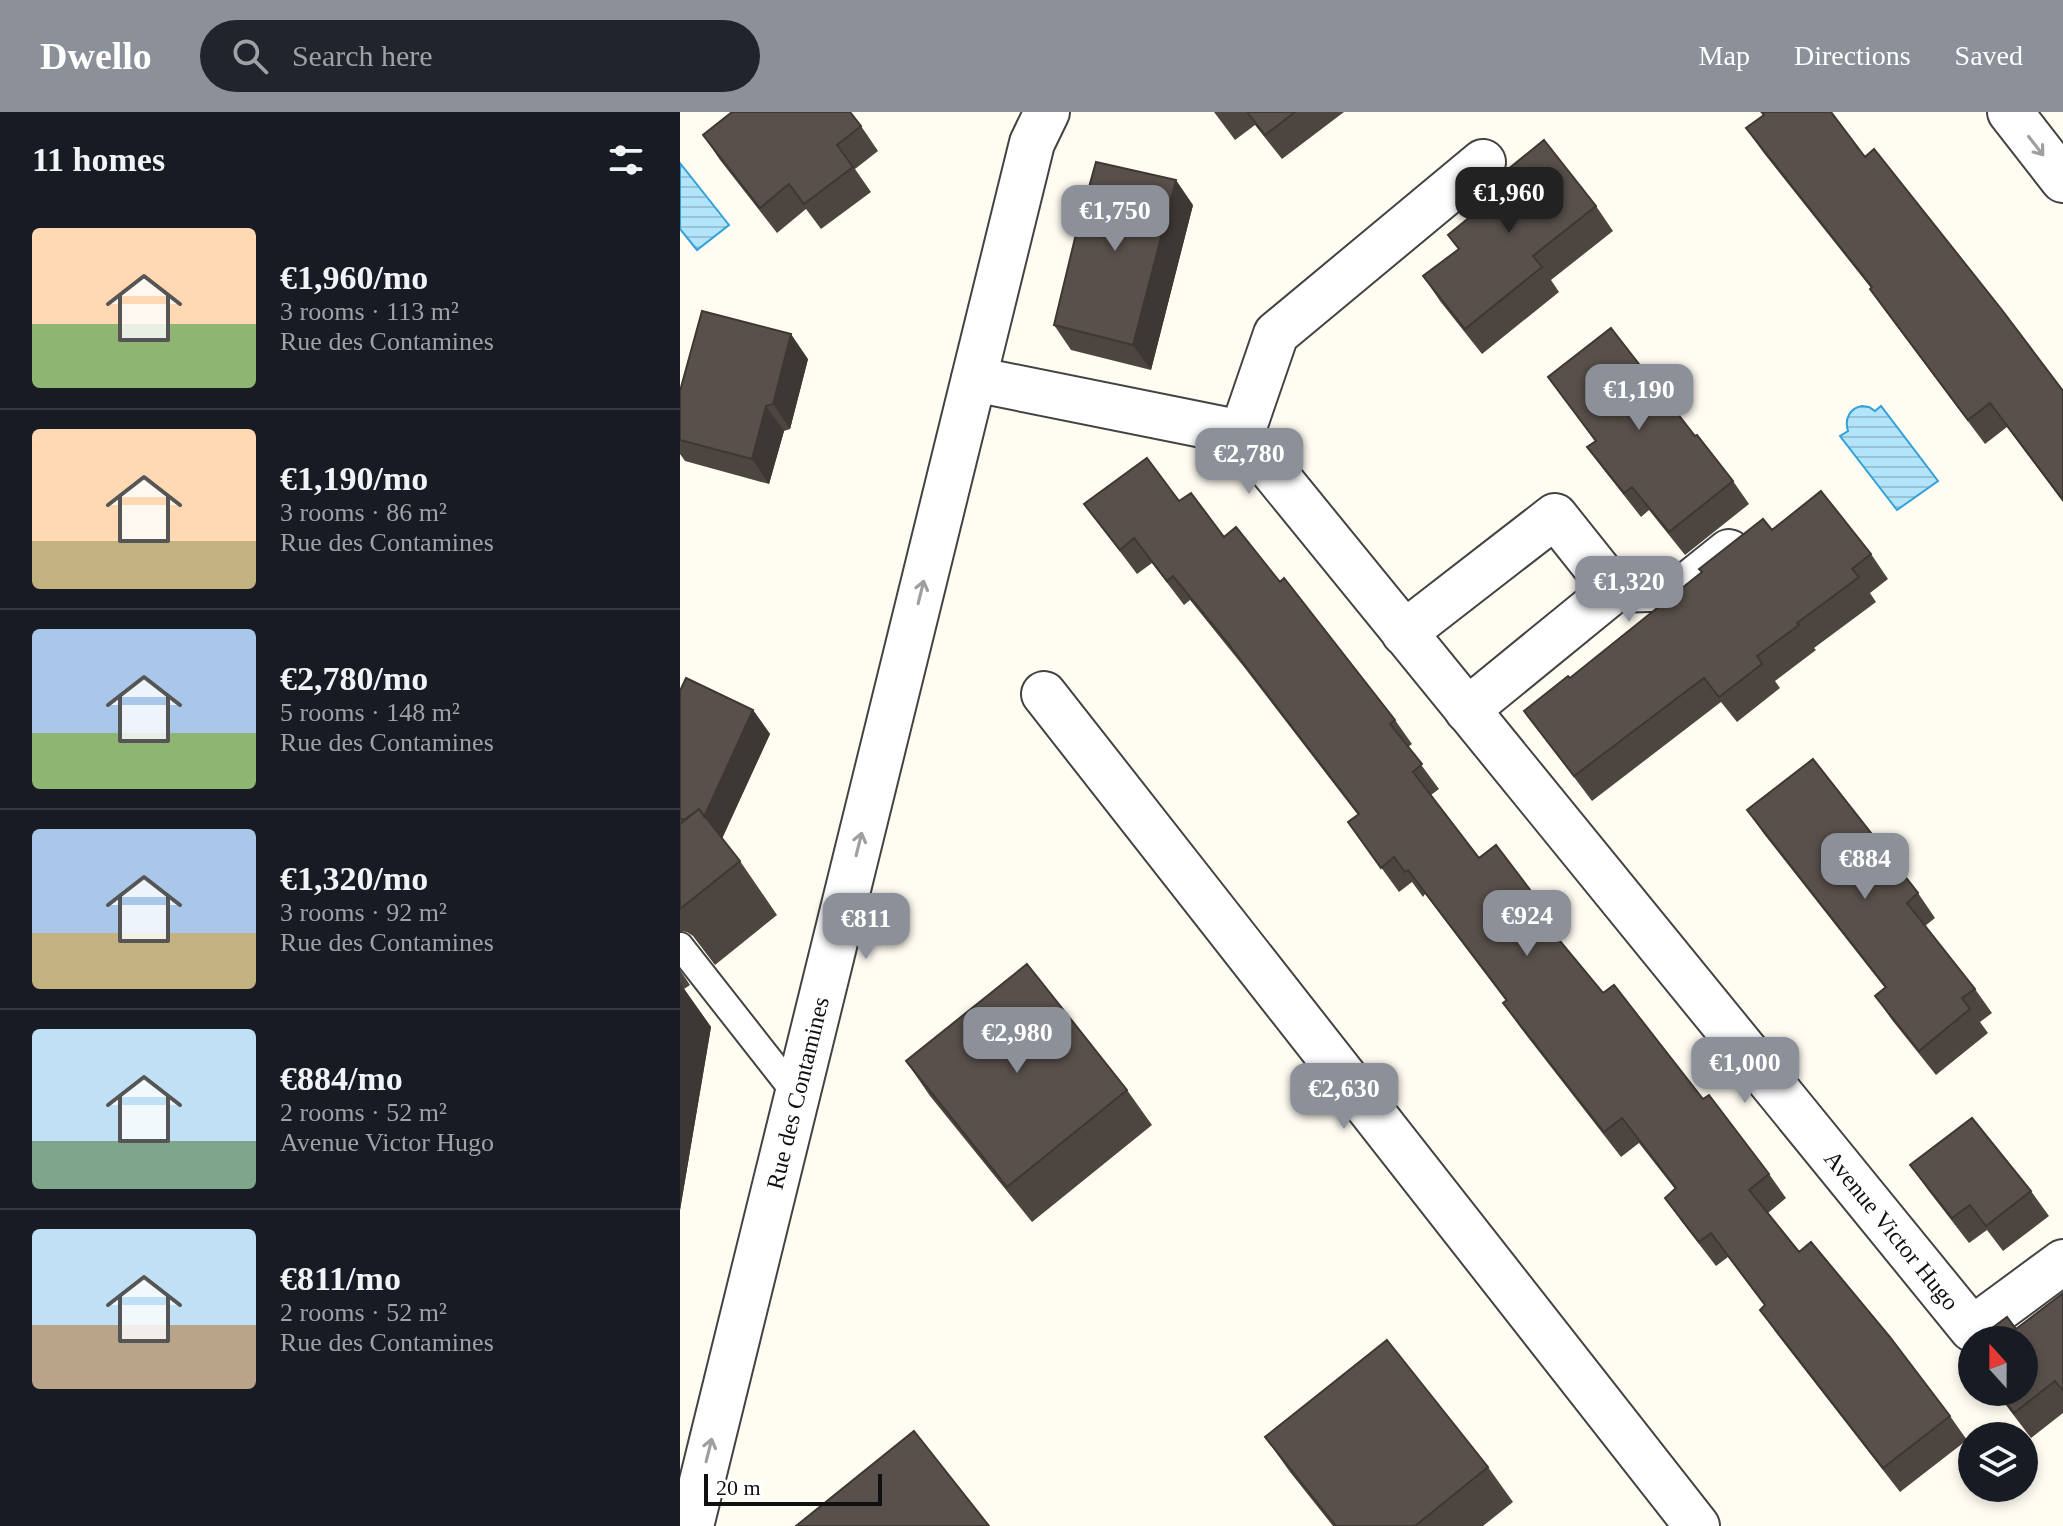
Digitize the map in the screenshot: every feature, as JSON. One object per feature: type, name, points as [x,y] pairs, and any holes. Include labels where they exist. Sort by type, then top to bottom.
[{"type":"street","name":"Rue des Contamines","points":[[691,1526],[1032,143],[1047,112]]},
{"type":"street","points":[[2010,112],[2063,180]]},
{"type":"street","points":[[1242,433],[1276,334],[1483,162]]},
{"type":"street","points":[[974,379],[1242,433],[1467,710],[1614,590],[1684,588],[1765,524]]},
{"type":"street","points":[[1404,633],[1555,516],[1614,590]]},
{"type":"street","points":[[1044,694],[1697,1526]]},
{"type":"street","name":"Avenue Victor Hugo","points":[[1467,710],[1972,1329],[2063,1262]]},
{"type":"lane","points":[[680,946],[797,1095]]},
{"type":"water","points":[[680,163],[729,225],[697,250],[680,229]]},
{"type":"water","points":[[1862,406],[1875,411],[1881,406],[1938,481],[1897,510],[1840,436],[1848,431],[1851,412]]},
{"type":"building","points":[[732,112],[850,112],[861,126],[837,145],[853,167],[804,204],[789,184],[760,208],[703,135]]},
{"type":"building","points":[[1247,112],[1295,112],[1265,135]]},
{"type":"building","points":[[1762,112],[1831,112],[1865,157],[1874,149],[2002,310],[2063,391],[2063,500],[1990,403],[1968,420],[1870,289],[1872,287],[1746,128],[1764,115]]},
{"type":"building","points":[[1544,140],[1596,206],[1533,256],[1542,267],[1465,329],[1423,276],[1459,249],[1448,235],[1509,185],[1501,175]]},
{"type":"building","points":[[1096,162],[1176,180],[1133,345],[1054,325]]},
{"type":"building","points":[[702,311],[791,334],[773,404],[766,406],[752,459],[680,440],[680,391]]},
{"type":"building","points":[[1611,328],[1733,481],[1669,532],[1632,487],[1624,493],[1587,447],[1596,441],[1548,377]]},
{"type":"building","points":[[1147,458],[1179,501],[1191,493],[1224,537],[1236,527],[1280,582],[1284,578],[1395,720],[1390,724],[1422,764],[1413,772],[1479,858],[1496,845],[1547,912],[1540,917],[1603,993],[1614,985],[1703,1099],[1709,1095],[1769,1174],[1749,1190],[1799,1252],[1811,1242],[1890,1337],[1950,1416],[1883,1468],[1760,1310],[1765,1305],[1711,1233],[1699,1242],[1665,1198],[1676,1188],[1622,1118],[1604,1132],[1503,1003],[1507,1000],[1408,870],[1405,872],[1394,857],[1381,868],[1348,822],[1359,814],[1173,576],[1167,581],[1134,538],[1120,550],[1084,504]]},
{"type":"building","points":[[1821,491],[1871,554],[1852,569],[1859,577],[1757,656],[1762,664],[1719,697],[1704,678],[1574,776],[1524,711],[1702,572],[1699,569],[1763,519],[1772,530]]},
{"type":"building","points":[[686,678],[753,710],[704,817],[699,809],[684,820],[680,818],[680,691]]},
{"type":"building","points":[[1813,759],[1918,893],[1907,903],[1975,989],[1962,998],[1970,1009],[1919,1051],[1875,996],[1886,987],[1747,810]]},
{"type":"building","points":[[699,809],[740,861],[680,909],[680,824]]},
{"type":"building","points":[[1027,964],[1127,1090],[1007,1187],[906,1061]]},
{"type":"building","points":[[1972,1118],[2031,1191],[1986,1226],[1970,1205],[1952,1218],[1910,1165]]},
{"type":"building","points":[[2063,1293],[2063,1391],[2055,1381],[2038,1394],[2038,1326],[2020,1326]]},
{"type":"building","points":[[2007,1317],[2014,1326],[1995,1326]]},
{"type":"building","points":[[1387,1340],[1488,1467],[1415,1526],[1336,1526],[1265,1437]]},
{"type":"building","points":[[2009,1406],[2023,1406],[2014,1413]]},
{"type":"building","points":[[914,1431],[989,1526],[796,1526]]}]
